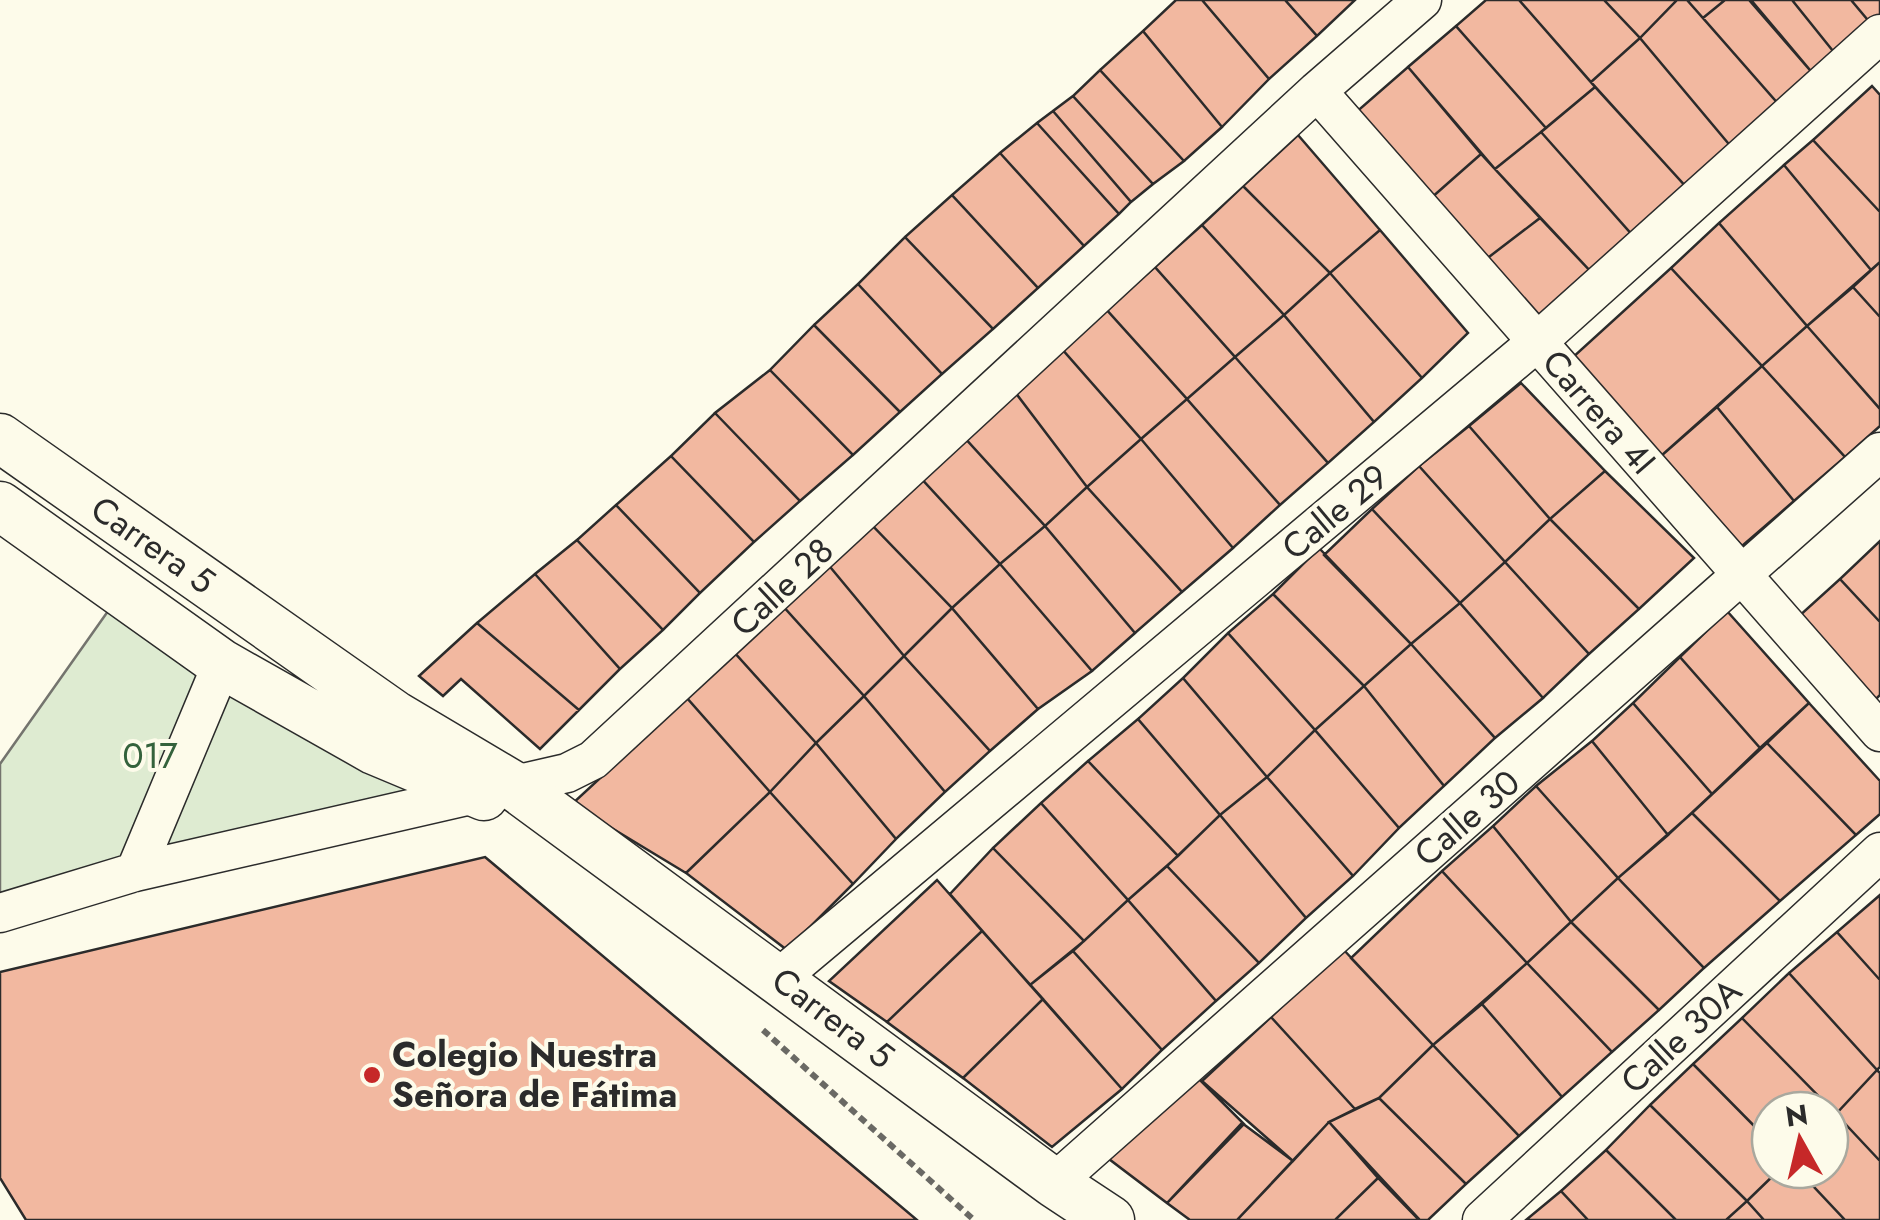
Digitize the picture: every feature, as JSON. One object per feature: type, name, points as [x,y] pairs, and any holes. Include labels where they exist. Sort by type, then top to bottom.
[{"type":"street","name":"Calle 28","points":[[0,913],[135,872],[566,774],[603,753],[1317,91],[1422,0]]},
{"type":"street","name":"Calle 29","points":[[778,978],[1538,342],[1880,34]]},
{"type":"street","name":"Carrera 4I","points":[[1317,91],[1880,732]]},
{"type":"street","name":"Carrera 5","points":[[0,438],[495,790]]},
{"type":"street","name":"Calle 30","points":[[1054,1183],[1880,452]]},
{"type":"street","name":"Carrera 5","points":[[0,506],[222,664],[374,750],[495,790],[556,817],[1054,1183],[1110,1220]]},
{"type":"street","points":[[135,872],[222,664]]},
{"type":"street","name":"Calle 30A","points":[[1482,1220],[1880,852]]},
{"type":"path","points":[[754,1022],[974,1220]]},
{"type":"green space","name":"017","points":[[118,597],[442,806],[0,912],[0,764]]},
{"type":"building","points":[[1176,0],[1202,0],[1269,79],[1222,127],[1143,31]]},
{"type":"building","points":[[1202,0],[1285,0],[1317,36],[1269,79]]},
{"type":"building","points":[[1285,0],[1355,0],[1317,36]]},
{"type":"building","points":[[1486,0],[1519,0],[1595,87],[1546,128],[1456,26]]},
{"type":"building","points":[[1519,0],[1604,0],[1640,38],[1591,82]]},
{"type":"building","points":[[1604,0],[1677,0],[1640,38]]},
{"type":"building","points":[[1677,0],[1687,0],[1781,107],[1733,149],[1640,38]]},
{"type":"building","points":[[1687,0],[1725,0],[1703,18]]},
{"type":"building","points":[[1725,0],[1749,0],[1815,76],[1781,107],[1703,18]]},
{"type":"building","points":[[1751,0],[1792,0],[1837,56],[1815,76]]},
{"type":"building","points":[[1792,0],[1851,0],[1872,25],[1837,56]]},
{"type":"building","points":[[1851,0],[1880,0],[1880,18],[1872,25]]},
{"type":"building","points":[[1456,26],[1546,128],[1495,169],[1408,67]]},
{"type":"building","points":[[1143,31],[1222,127],[1184,161],[1100,70]]},
{"type":"building","points":[[1640,38],[1733,149],[1688,189],[1591,82]]},
{"type":"building","points":[[1408,67],[1481,154],[1430,199],[1354,114]]},
{"type":"building","points":[[1100,70],[1184,161],[1153,184],[1073,96]]},
{"type":"building","points":[[1872,86],[1880,95],[1880,212],[1813,140]]},
{"type":"building","points":[[1595,87],[1688,189],[1634,237],[1541,132]]},
{"type":"building","points":[[1073,96],[1153,184],[1131,202],[1053,111]]},
{"type":"building","points":[[1053,111],[1131,202],[1119,214],[1037,123]]},
{"type":"building","points":[[1037,123],[1119,214],[1084,246],[1000,153]]},
{"type":"building","points":[[1541,132],[1634,237],[1593,274],[1495,169]]},
{"type":"building","points":[[1298,135],[1380,230],[1330,273],[1243,186]]},
{"type":"building","points":[[1813,140],[1880,212],[1880,262],[1871,270],[1784,165]]},
{"type":"building","points":[[1000,153],[1084,246],[1038,288],[952,195]]},
{"type":"building","points":[[1481,154],[1540,218],[1485,260],[1430,199]]},
{"type":"building","points":[[1784,165],[1871,270],[1807,326],[1719,223]]},
{"type":"building","points":[[1243,186],[1330,273],[1284,315],[1202,225]]},
{"type":"building","points":[[952,195],[1038,288],[993,329],[905,237]]},
{"type":"building","points":[[1540,218],[1593,274],[1540,321],[1485,260]]},
{"type":"building","points":[[1719,223],[1807,326],[1762,366],[1671,268]]},
{"type":"building","points":[[1202,225],[1284,315],[1235,357],[1155,267]]},
{"type":"building","points":[[1380,230],[1468,333],[1422,378],[1330,273]]},
{"type":"building","points":[[905,237],[993,329],[942,374],[858,284]]},
{"type":"building","points":[[1880,262],[1880,317],[1853,287]]},
{"type":"building","points":[[1155,267],[1235,357],[1187,399],[1106,309]]},
{"type":"building","points":[[1671,268],[1762,366],[1661,456],[1572,358]]},
{"type":"building","points":[[1330,273],[1422,378],[1374,422],[1284,315]]},
{"type":"building","points":[[858,284],[942,374],[900,412],[814,325]]},
{"type":"building","points":[[1853,287],[1880,317],[1880,409],[1807,326]]},
{"type":"building","points":[[1106,309],[1187,399],[1141,439],[1062,349]]},
{"type":"building","points":[[1284,315],[1374,422],[1328,463],[1235,357]]},
{"type":"building","points":[[814,325],[900,412],[853,455],[770,370]]},
{"type":"building","points":[[1807,326],[1880,409],[1880,426],[1845,457],[1762,366]]},
{"type":"building","points":[[1062,349],[1141,439],[1087,487],[1015,392]]},
{"type":"building","points":[[1235,357],[1328,463],[1280,505],[1187,399]]},
{"type":"building","points":[[1762,366],[1845,457],[1794,501],[1717,407]]},
{"type":"building","points":[[770,370],[853,455],[800,501],[715,413]]},
{"type":"building","points":[[1521,383],[1605,471],[1550,519],[1469,426]]},
{"type":"building","points":[[1015,392],[1087,487],[1045,526],[964,437]]},
{"type":"building","points":[[1187,399],[1280,505],[1233,548],[1141,439]]},
{"type":"building","points":[[1717,407],[1794,501],[1742,546],[1661,456]]},
{"type":"building","points":[[715,413],[800,501],[754,542],[671,456]]},
{"type":"building","points":[[1469,426],[1550,519],[1505,562],[1419,466]]},
{"type":"building","points":[[964,437],[1045,526],[1000,564],[919,476]]},
{"type":"building","points":[[1141,439],[1233,548],[1182,592],[1087,487]]},
{"type":"building","points":[[671,456],[754,542],[700,593],[616,505]]},
{"type":"building","points":[[1419,466],[1505,562],[1460,603],[1372,509]]},
{"type":"building","points":[[1605,471],[1694,558],[1639,609],[1550,519]]},
{"type":"building","points":[[919,476],[1000,564],[952,608],[870,523]]},
{"type":"building","points":[[1087,487],[1182,592],[1135,633],[1045,526]]},
{"type":"building","points":[[616,505],[700,593],[663,630],[577,540]]},
{"type":"building","points":[[1372,509],[1460,603],[1411,644],[1324,555]]},
{"type":"building","points":[[1550,519],[1639,609],[1589,654],[1505,562]]},
{"type":"building","points":[[870,523],[952,608],[904,656],[826,562]]},
{"type":"building","points":[[1045,526],[1135,633],[1092,671],[1000,564]]},
{"type":"building","points":[[577,540],[663,630],[620,669],[535,574]]},
{"type":"building","points":[[1880,541],[1880,622],[1840,579]]},
{"type":"building","points":[[1319,548],[1411,644],[1364,686],[1273,594]]},
{"type":"building","points":[[826,562],[904,656],[864,696],[782,605]]},
{"type":"building","points":[[1505,562],[1589,654],[1543,698],[1460,603]]},
{"type":"building","points":[[1000,564],[1092,671],[1038,709],[952,608]]},
{"type":"building","points":[[535,574],[620,669],[579,710],[477,623]]},
{"type":"building","points":[[1840,579],[1880,622],[1880,695],[1875,700],[1798,617]]},
{"type":"building","points":[[1273,594],[1364,686],[1315,730],[1228,633]]},
{"type":"building","points":[[1460,603],[1543,698],[1495,738],[1411,644]]},
{"type":"building","points":[[782,605],[864,696],[816,743],[734,652]]},
{"type":"building","points":[[952,608],[1038,709],[990,751],[904,656]]},
{"type":"building","points":[[1727,611],[1809,703],[1760,748],[1680,657]]},
{"type":"building","points":[[477,623],[579,710],[540,749],[461,679],[443,696],[419,676]]},
{"type":"building","points":[[1228,633],[1315,730],[1267,777],[1183,678]]},
{"type":"building","points":[[1411,644],[1495,738],[1444,786],[1364,686]]},
{"type":"building","points":[[734,652],[816,743],[770,792],[687,698]]},
{"type":"building","points":[[904,656],[990,751],[945,792],[864,696]]},
{"type":"building","points":[[1680,657],[1760,748],[1712,794],[1633,703]]},
{"type":"building","points":[[1183,678],[1267,777],[1220,815],[1138,719]]},
{"type":"building","points":[[1364,686],[1444,786],[1399,828],[1315,730]]},
{"type":"building","points":[[864,696],[945,792],[896,839],[816,743]]},
{"type":"building","points":[[687,698],[770,792],[686,873],[572,804]]},
{"type":"building","points":[[1633,703],[1712,794],[1668,835],[1592,741]]},
{"type":"building","points":[[1809,703],[1880,781],[1880,814],[1856,835],[1767,743]]},
{"type":"building","points":[[1138,719],[1220,815],[1178,856],[1088,761]]},
{"type":"building","points":[[1315,730],[1399,828],[1353,876],[1267,777]]},
{"type":"building","points":[[1592,741],[1668,835],[1618,878],[1536,786]]},
{"type":"building","points":[[816,743],[896,839],[853,884],[770,792]]},
{"type":"building","points":[[1767,743],[1856,835],[1780,901],[1692,813]]},
{"type":"building","points":[[1088,761],[1178,856],[1128,900],[1041,803]]},
{"type":"building","points":[[1267,777],[1353,876],[1306,918],[1220,815]]},
{"type":"building","points":[[1536,786],[1618,878],[1571,922],[1493,826]]},
{"type":"building","points":[[770,792],[853,884],[787,950],[686,873]]},
{"type":"building","points":[[1041,803],[1128,900],[1084,941],[993,848]]},
{"type":"building","points":[[1692,813],[1780,901],[1704,968],[1618,878]]},
{"type":"building","points":[[1220,815],[1306,918],[1259,963],[1167,866]]},
{"type":"building","points":[[1493,826],[1571,922],[1527,963],[1442,871]]},
{"type":"building","points":[[993,848],[1084,941],[1030,985],[950,894]]},
{"type":"building","name":"Colegio Nuestra Señora de Fátima","points":[[485,857],[917,1220],[26,1220],[0,1178],[0,972]]},
{"type":"building","points":[[1167,866],[1259,963],[1216,1001],[1128,900]]},
{"type":"building","points":[[1442,871],[1527,963],[1433,1045],[1351,958]]},
{"type":"building","points":[[1618,878],[1704,968],[1659,1010],[1571,922]]},
{"type":"building","points":[[937,880],[982,931],[887,1022],[829,981]]},
{"type":"building","points":[[1880,895],[1880,980],[1837,932]]},
{"type":"building","points":[[1128,900],[1216,1001],[1162,1050],[1073,951]]},
{"type":"building","points":[[1571,922],[1659,1010],[1612,1052],[1527,963]]},
{"type":"building","points":[[982,931],[1043,999],[963,1078],[887,1022]]},
{"type":"building","points":[[1837,932],[1880,980],[1877,1070],[1789,973]]},
{"type":"building","points":[[1342,948],[1433,1045],[1379,1098],[1355,1109],[1271,1017]]},
{"type":"building","points":[[1073,951],[1162,1050],[1122,1089],[1030,985]]},
{"type":"building","points":[[1527,963],[1612,1052],[1562,1097],[1482,1004]]},
{"type":"building","points":[[1789,973],[1877,1070],[1850,1099],[1850,1090],[1812,1090],[1742,1018]]},
{"type":"building","points":[[1043,999],[1122,1089],[1052,1147],[963,1078]]},
{"type":"building","points":[[1482,1004],[1562,1097],[1519,1136],[1433,1045]]},
{"type":"building","points":[[1271,1017],[1355,1109],[1329,1122],[1293,1161],[1202,1081]]},
{"type":"building","points":[[1742,1018],[1812,1090],[1750,1090],[1750,1122],[1693,1064]]},
{"type":"building","points":[[1433,1045],[1519,1136],[1466,1184],[1379,1098]]},
{"type":"building","points":[[1693,1064],[1750,1122],[1750,1190],[1758,1190],[1747,1201],[1650,1105]]},
{"type":"building","points":[[1877,1070],[1880,1073],[1880,1161],[1850,1129],[1850,1099]]},
{"type":"building","points":[[1194,1074],[1244,1124],[1167,1203],[1109,1159]]},
{"type":"building","points":[[1379,1098],[1466,1184],[1428,1220],[1420,1220],[1329,1122]]},
{"type":"building","points":[[1650,1105],[1747,1201],[1726,1220],[1676,1220],[1606,1150]]},
{"type":"building","points":[[1329,1122],[1378,1178],[1335,1220],[1237,1220]]},
{"type":"building","points":[[1242,1123],[1293,1161],[1237,1220],[1190,1220],[1167,1203]]},
{"type":"building","points":[[1850,1129],[1880,1161],[1880,1220],[1845,1220],[1817,1190],[1850,1190]]},
{"type":"building","points":[[1606,1150],[1676,1220],[1588,1220],[1561,1191]]},
{"type":"building","points":[[1378,1178],[1419,1220],[1335,1220]]},
{"type":"building","points":[[1758,1190],[1817,1190],[1845,1220],[1764,1220],[1747,1201]]},
{"type":"building","points":[[1561,1191],[1588,1220],[1526,1220]]},
{"type":"building","points":[[1747,1201],[1764,1220],[1726,1220]]},
{"type":"place","name":"Colegio Nuestra Señora de Fátima","points":[[372,1075]]}]
